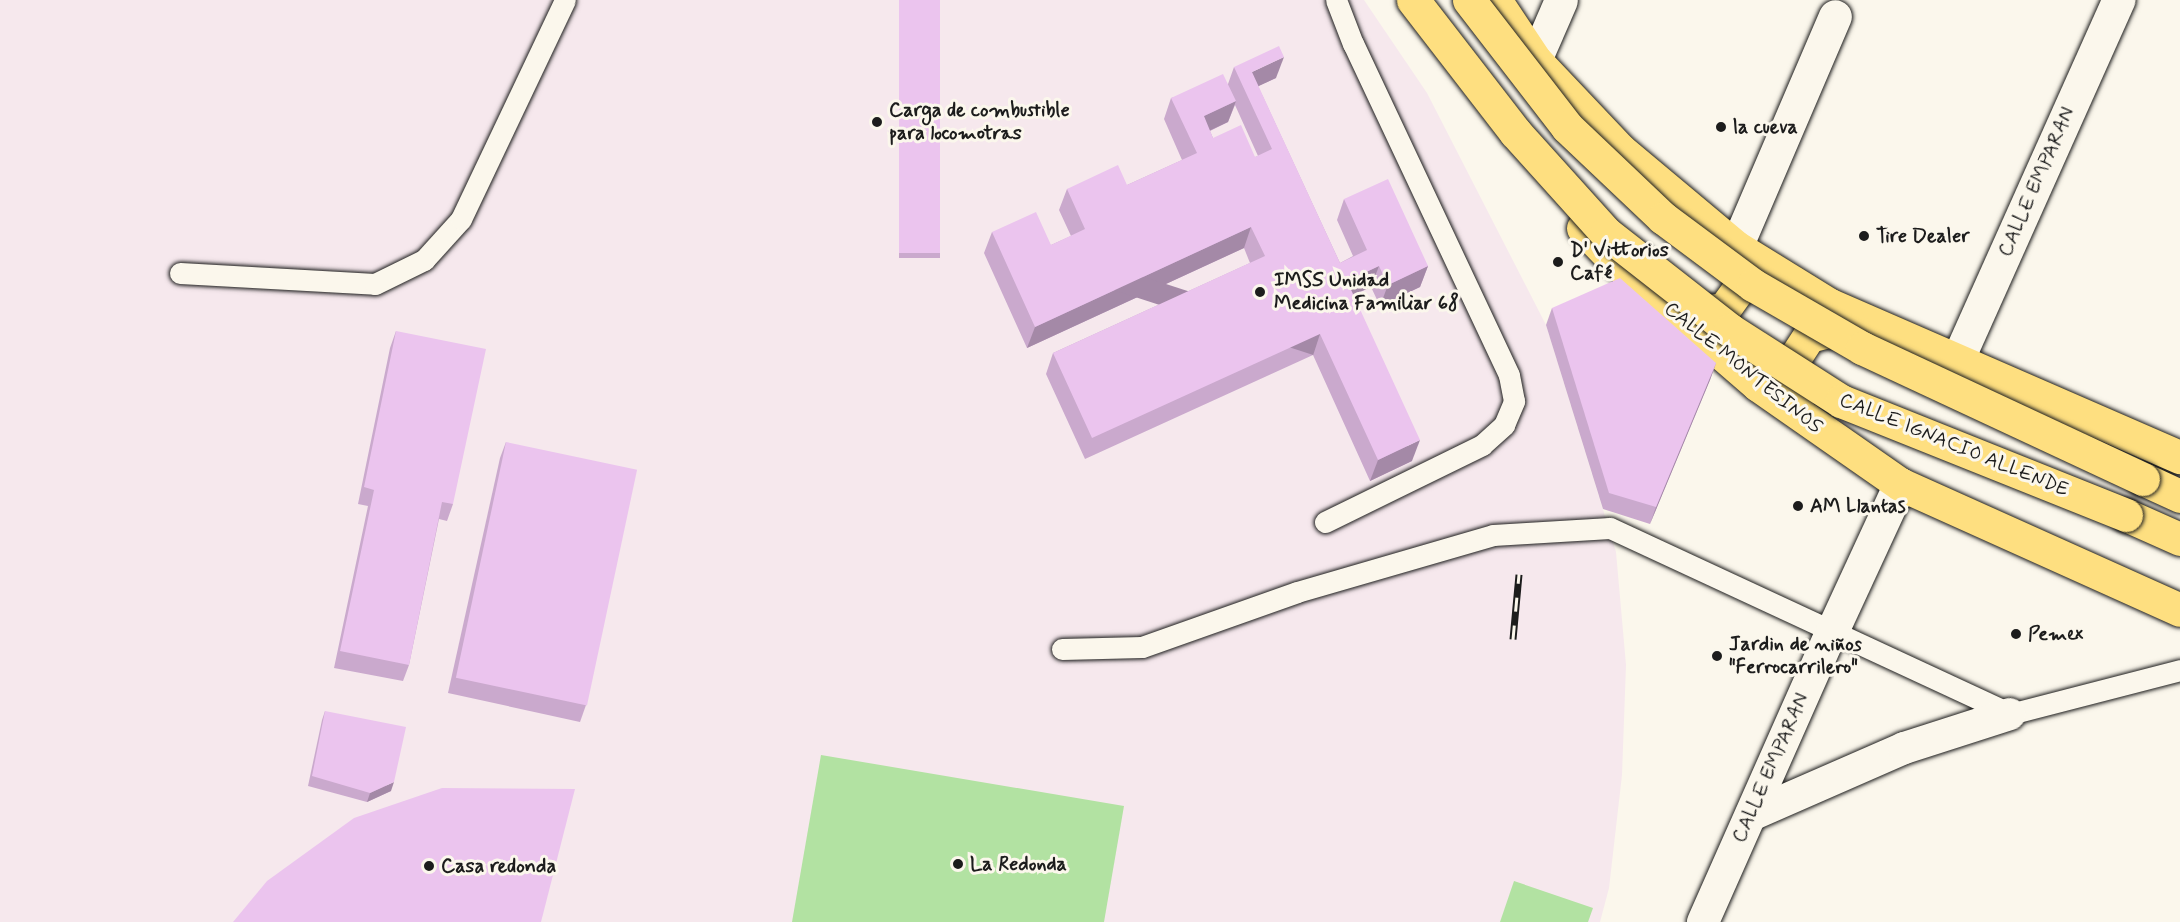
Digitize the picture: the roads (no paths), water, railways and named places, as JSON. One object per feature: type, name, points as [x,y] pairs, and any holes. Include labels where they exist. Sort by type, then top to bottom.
[{"type":"main road","name":"CALLE MONTESINOS","points":[[1406,0],[1478,111],[1616,262],[1758,385],[1818,430],[1900,484],[2180,610]]},
{"type":"main road","name":"CALLE IGNACIO ALLENDE","points":[[1413,0],[1515,132],[1606,233],[1730,330],[1841,401],[2180,538]]},
{"type":"main road","points":[[1469,0],[1567,127],[1663,218],[1753,285],[1862,348],[2180,495]]},
{"type":"main road","points":[[1495,0],[1535,60],[1620,150],[1736,247],[1830,305],[1956,363],[2180,457]]},
{"type":"main road","points":[[1677,314],[1724,309],[1742,284],[1736,247]]},
{"type":"main road","points":[[1818,430],[1788,368],[1809,336],[1866,321]]},
{"type":"street","points":[[1535,60],[1561,0]]},
{"type":"street","name":"CALLE EMPARAN","points":[[1956,363],[2118,0]]},
{"type":"street","points":[[1736,247],[1835,15]]},
{"type":"street","name":"CALLE EMPARAN","points":[[1702,922],[1900,484]]},
{"type":"street","points":[[1751,815],[1905,748],[2010,714]]},
{"type":"lane","points":[[180,273],[375,284],[424,260],[461,219],[565,0]]},
{"type":"lane","points":[[1325,522],[1482,445],[1504,425],[1514,401],[1509,375],[1353,44],[1336,0]]},
{"type":"lane","points":[[1062,649],[1142,647],[1297,592],[1493,535],[1610,528],[2010,714],[2180,670]]},
{"type":"railway","points":[[1513,639],[1519,574]]},
{"type":"place","name":"Carga de combustible para locomotras","points":[[877,122]]},
{"type":"place","name":"la cueva","points":[[1721,127]]},
{"type":"place","name":"Tire Dealer","points":[[1864,236]]},
{"type":"place","name":"D' Vittorios Café","points":[[1558,262]]},
{"type":"place","name":"IMSS Unidad Medicina Familiar 68","points":[[1260,292]]},
{"type":"place","name":"AM Llantas","points":[[1798,506]]},
{"type":"place","name":"Pemex","points":[[2016,634]]},
{"type":"place","name":"Jardin de niños \"Ferrocarrilero\"","points":[[1717,656]]},
{"type":"place","name":"La Redonda","points":[[958,864]]},
{"type":"place","name":"Casa redonda","points":[[429,866]]}]
